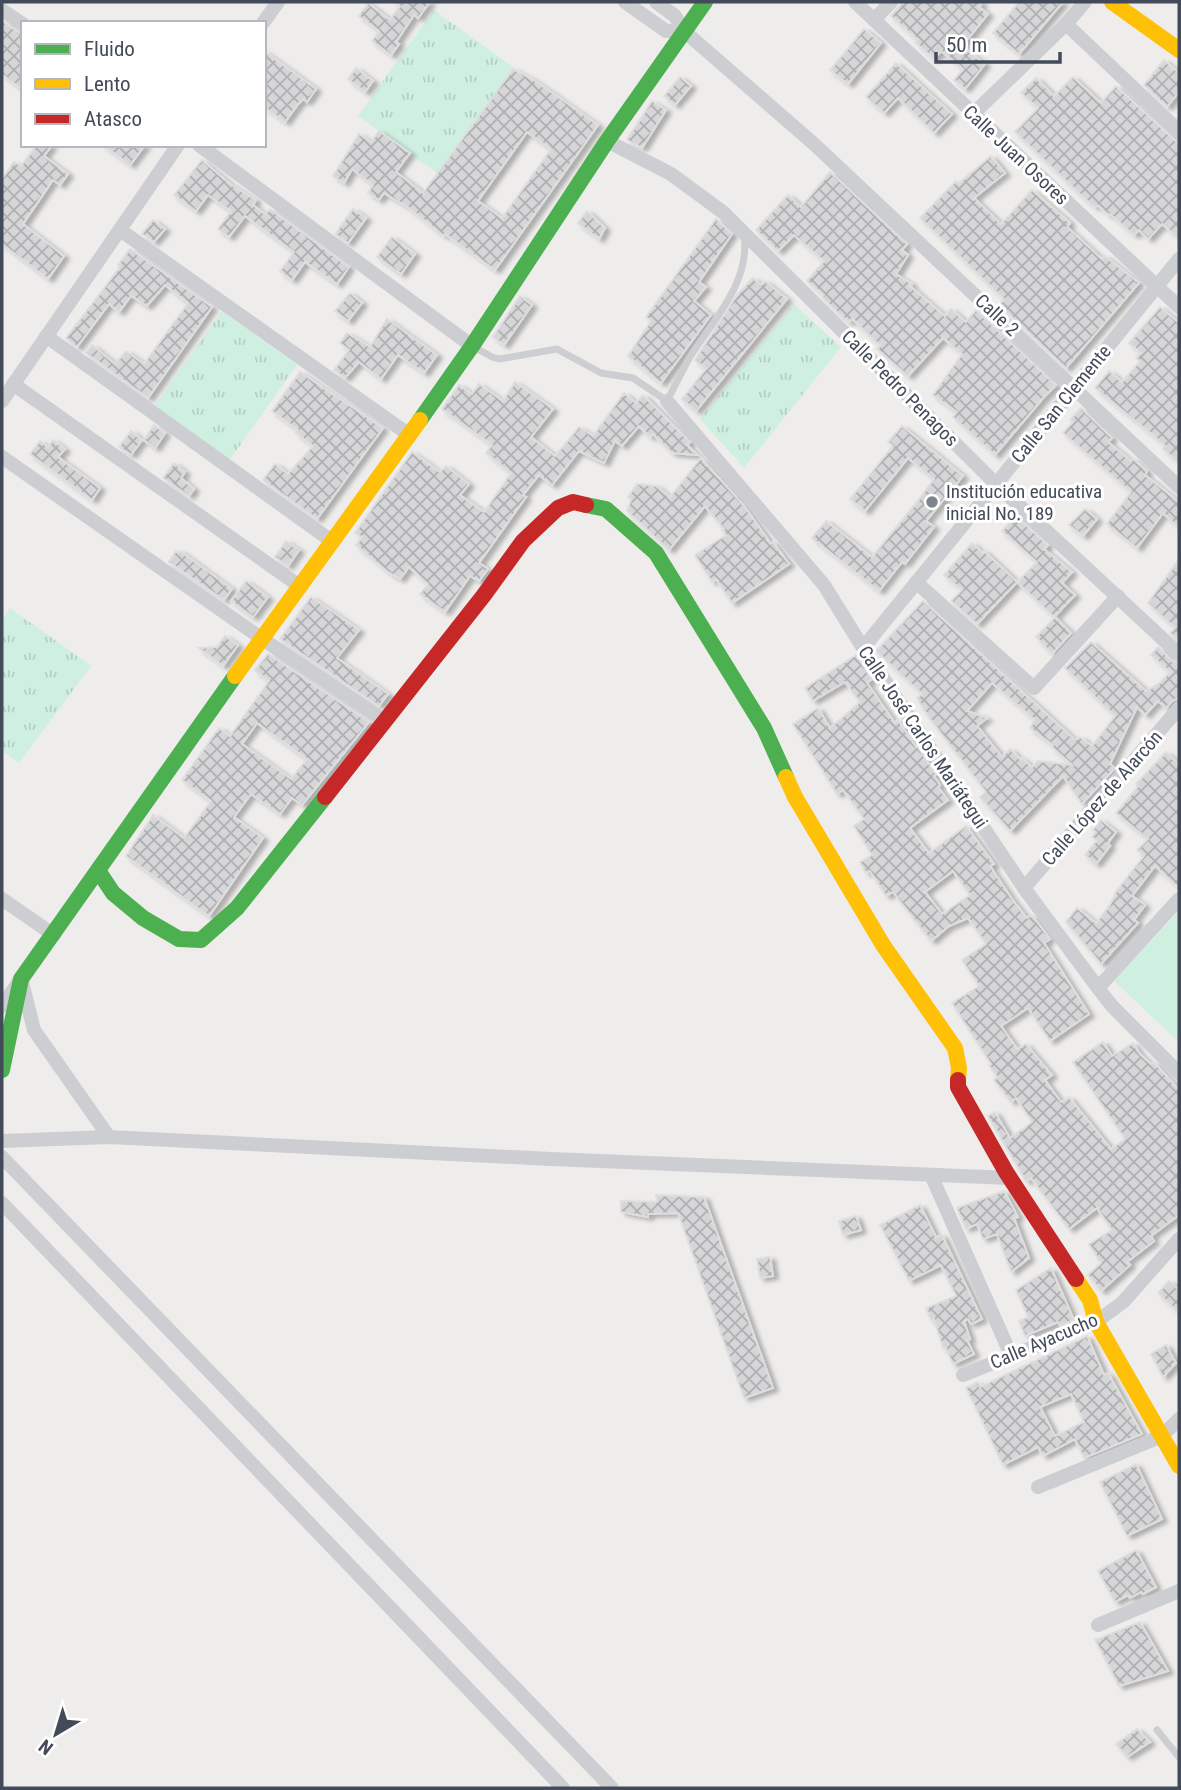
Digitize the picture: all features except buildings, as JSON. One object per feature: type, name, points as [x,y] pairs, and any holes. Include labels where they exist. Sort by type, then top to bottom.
[{"type":"street","points":[[264,21],[278,2]]},
{"type":"street","points":[[625,2],[666,31],[684,31]]},
{"type":"street","name":"Calle 2","points":[[656,2],[675,16],[684,31],[814,144],[1179,487]]},
{"type":"street","points":[[2,1006],[199,730],[261,638],[301,587],[472,346],[607,141],[705,2]]},
{"type":"street","name":"Calle Juan Osores","points":[[855,2],[1179,307]]},
{"type":"street","points":[[874,20],[891,2]]},
{"type":"street","points":[[973,114],[1066,24],[1084,2]]},
{"type":"street","points":[[1112,2],[1179,50]]},
{"type":"street","points":[[2,10],[21,23]]},
{"type":"street","points":[[1066,24],[1179,131]]},
{"type":"street","name":"Calle Pedro Penagos","points":[[607,141],[695,189],[744,231],[996,484],[1179,654]]},
{"type":"street","points":[[2,401],[177,147]]},
{"type":"street","points":[[202,147],[472,346]]},
{"type":"street","points":[[120,230],[408,434]]},
{"type":"street","name":"Calle San Clemente","points":[[863,648],[1179,258]]},
{"type":"street","points":[[46,336],[333,542]]},
{"type":"street","points":[[13,384],[301,587]]},
{"type":"street","name":"Calle José Carlos Mariátegui","points":[[667,401],[824,585],[863,648],[1024,888],[1112,1006],[1179,1073]]},
{"type":"street","points":[[2,457],[385,721]]},
{"type":"street","points":[[99,872],[113,893],[143,918],[180,939],[201,940],[237,908],[523,541],[558,508],[573,502],[606,509],[656,553],[757,716],[795,797],[849,889],[883,945],[955,1048],[959,1068],[958,1087],[1010,1178],[1090,1300],[1096,1322],[1179,1466]]},
{"type":"street","points":[[916,582],[1034,688],[1118,596]]},
{"type":"street","name":"Calle López de Alarcón","points":[[1024,888],[1179,708]]},
{"type":"street","points":[[2,899],[54,935]]},
{"type":"street","points":[[1098,988],[1179,899]]},
{"type":"street","points":[[2,1070],[21,979]]},
{"type":"street","points":[[21,979],[34,1030],[109,1137]]},
{"type":"street","points":[[2,1141],[109,1137],[1010,1178]]},
{"type":"street","points":[[2,1157],[612,1788]]},
{"type":"street","points":[[931,1175],[1011,1356]]},
{"type":"street","points":[[2,1203],[564,1788]]},
{"type":"street","name":"Calle Ayacucho","points":[[963,1375],[1096,1322],[1123,1301],[1179,1239]]},
{"type":"street","points":[[1038,1488],[1162,1436],[1179,1419]]},
{"type":"street","points":[[1098,1625],[1179,1591]]},
{"type":"lane","points":[[472,346],[492,358],[499,359],[557,349],[601,373],[633,378],[667,401],[690,358],[726,304],[741,271],[747,250],[744,231]]},
{"type":"lane","points":[[1157,1730],[1179,1757]]},
{"type":"green space","points":[[434,10],[521,73],[445,179],[358,116]]},
{"type":"green space","points":[[794,304],[841,347],[744,468],[700,419]]},
{"type":"green space","points":[[222,311],[297,365],[226,465],[151,411]]},
{"type":"green space","points":[[10,608],[91,666],[19,763],[2,751],[2,620]]},
{"type":"green space","points":[[1179,911],[1179,1042],[1114,981]]},
{"type":"traffic: fast","points":[[420,420],[607,141],[705,2]]},
{"type":"traffic: fast","points":[[586,505],[606,509],[656,553],[764,728],[786,777]]},
{"type":"traffic: fast","points":[[2,1070],[21,979],[235,676]]},
{"type":"traffic: fast","points":[[99,872],[113,893],[143,918],[179,939],[201,940],[237,908],[325,797]]},
{"type":"traffic: slow","points":[[1112,2],[1179,50]]},
{"type":"traffic: slow","points":[[235,676],[420,420]]},
{"type":"traffic: slow","points":[[786,777],[795,797],[883,945],[955,1048],[959,1068],[958,1080]]},
{"type":"traffic: slow","points":[[1076,1279],[1090,1300],[1096,1322],[1179,1466]]},
{"type":"traffic: jam","points":[[325,797],[484,595],[523,541],[558,508],[573,502],[586,505]]},
{"type":"traffic: jam","points":[[958,1080],[958,1087],[1006,1172],[1076,1279]]},
{"type":"place","name":"Institución educativa inicial No. 189","points":[[932,502]]}]
